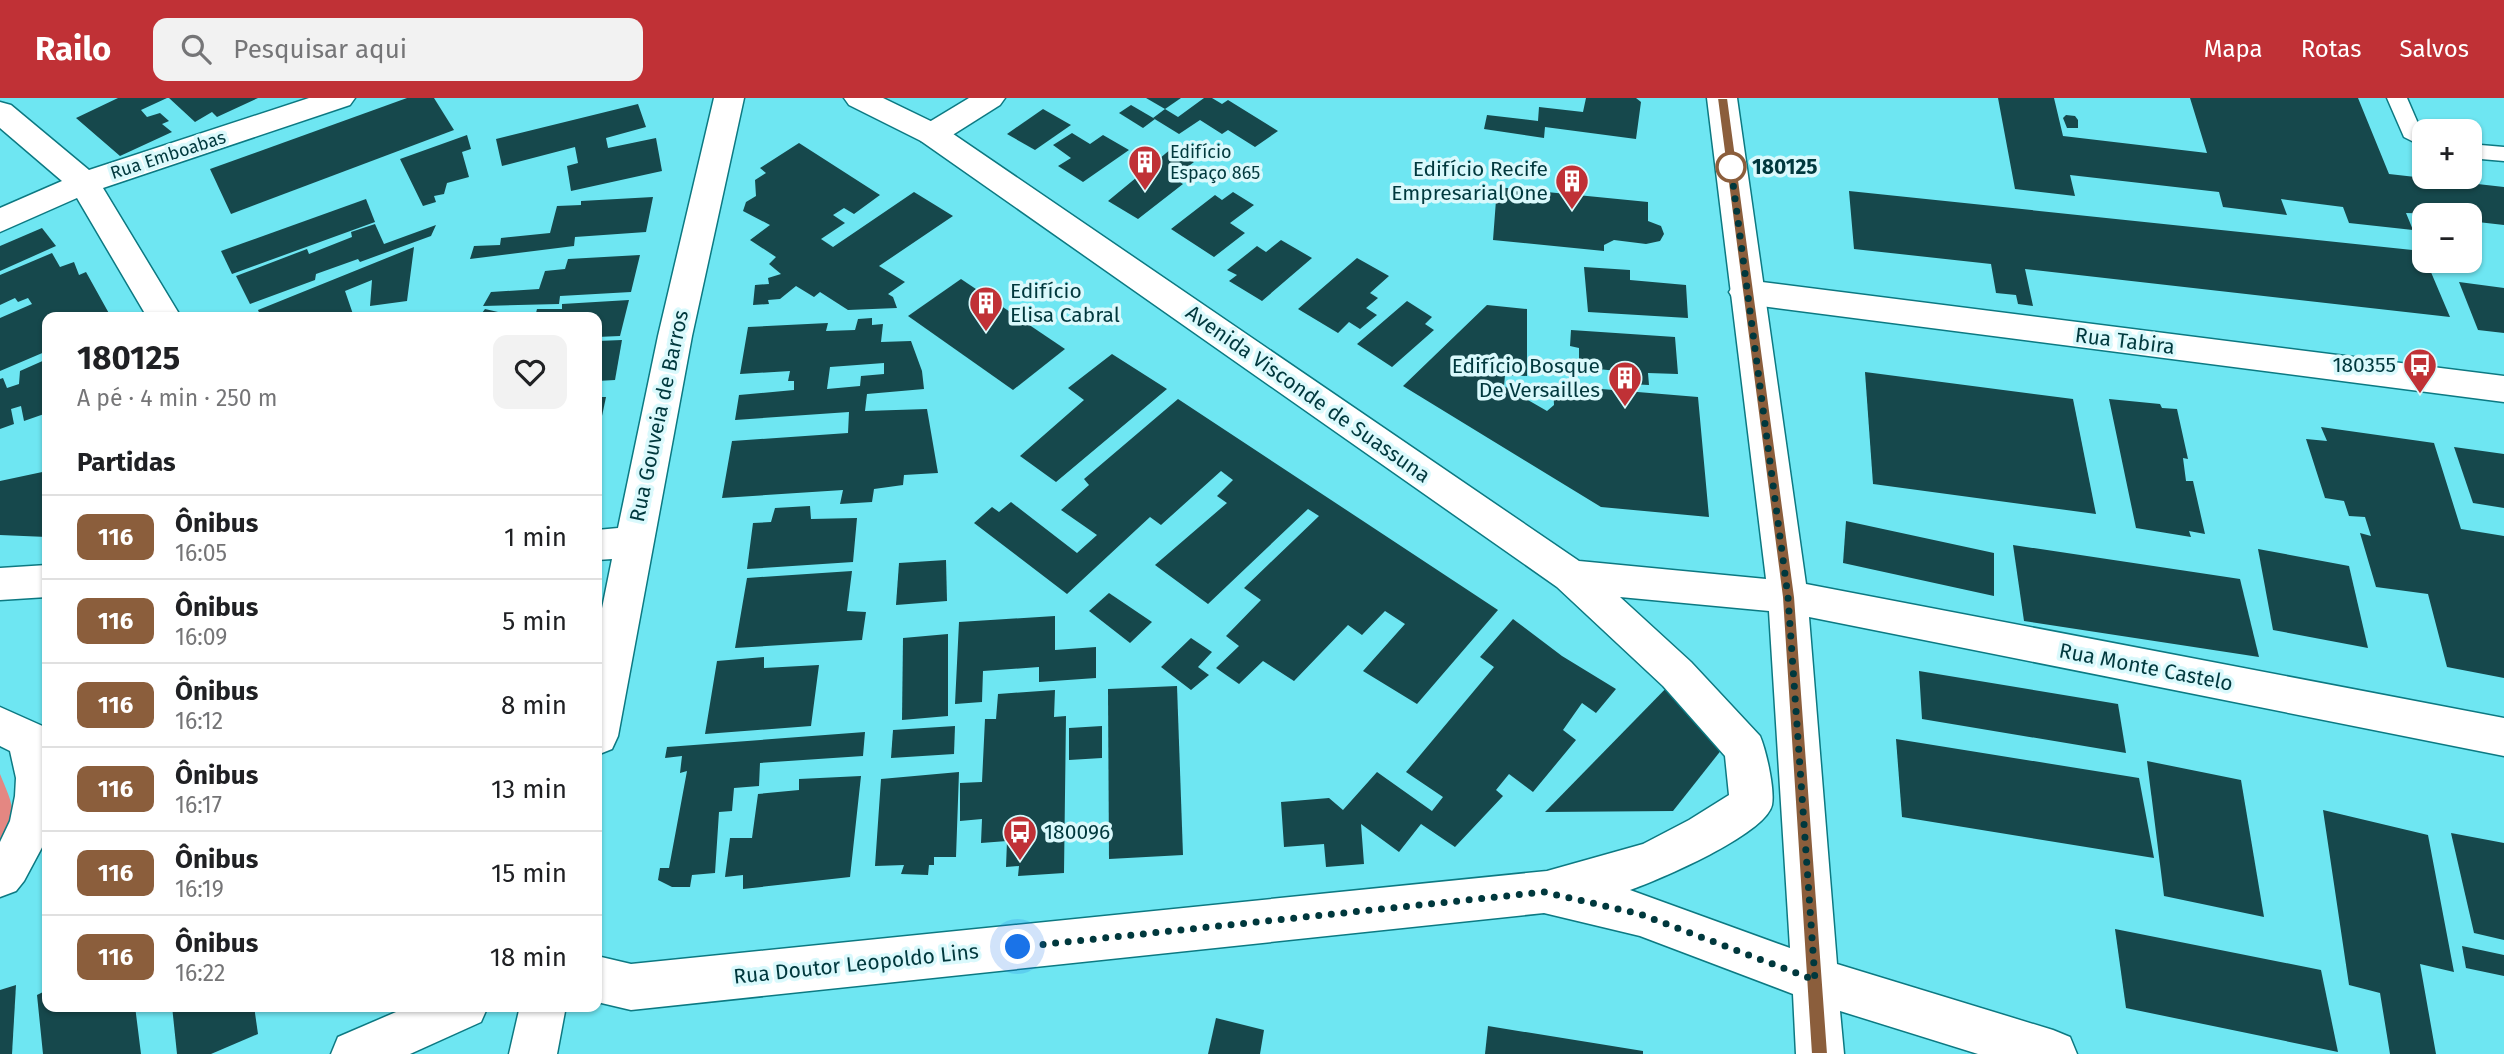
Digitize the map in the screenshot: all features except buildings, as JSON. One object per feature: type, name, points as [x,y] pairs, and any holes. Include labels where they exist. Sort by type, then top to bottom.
[{"type":"main road","name":"Rua Emboabas","points":[[0,221],[84,183],[340,98]]},
{"type":"main road","name":"Rua Gouveia de Barros","points":[[602,682],[615,543],[729,98]]},
{"type":"main road","name":"Avenida Visconde de Suassuna","points":[[859,98],[932,134],[1571,576],[1788,597]]},
{"type":"main road","points":[[932,134],[990,98]]},
{"type":"main road","points":[[1722,98],[1788,597],[1819,1054]]},
{"type":"main road","points":[[0,112],[84,183],[161,312]]},
{"type":"main road","name":"Rua Tabira","points":[[1746,292],[2504,389]]},
{"type":"main road","points":[[1544,892],[1602,881],[1654,861],[1706,836],[1751,804],[1745,749],[1677,674],[1571,576]]},
{"type":"main road","points":[[0,584],[42,581]]},
{"type":"main road","name":"Rua Monte Castelo","points":[[1788,597],[2504,737]]},
{"type":"main road","points":[[0,876],[12,864],[33,820],[38,781],[25,738]]},
{"type":"main road","name":"Rua Doutor Leopoldo Lins","points":[[602,980],[631,987],[1544,892],[1640,914],[1815,980],[2053,1054]]},
{"type":"main road","points":[[355,1054],[451,1012]]},
{"type":"main road","points":[[533,1054],[542,1012]]},
{"type":"lane","points":[[2397,98],[2412,133]]},
{"type":"lane","points":[[2482,152],[2504,154]]},
{"type":"shaded area","points":[[0,774],[11,803],[12,819],[0,847]]},
{"type":"bus line","name":"116","points":[[1722,98],[1788,597],[1819,1054]]},
{"type":"place","name":"180125","points":[[1731,167]]},
{"type":"place","name":"Edifício Espaço 865","points":[[1145,192]]},
{"type":"place","name":"Edifício Recife Empresarial One","points":[[1572,211]]},
{"type":"place","name":"Edifício Elisa Cabral","points":[[986,333]]},
{"type":"place","name":"180355","points":[[2420,395]]},
{"type":"place","name":"Edifício Bosque De Versailles","points":[[1625,408]]},
{"type":"place","name":"180096","points":[[1020,862]]},
{"type":"route","points":[[1018,947],[1544,892],[1640,914],[1815,980],[1788,597],[1729,153],[1731,167]]}]
